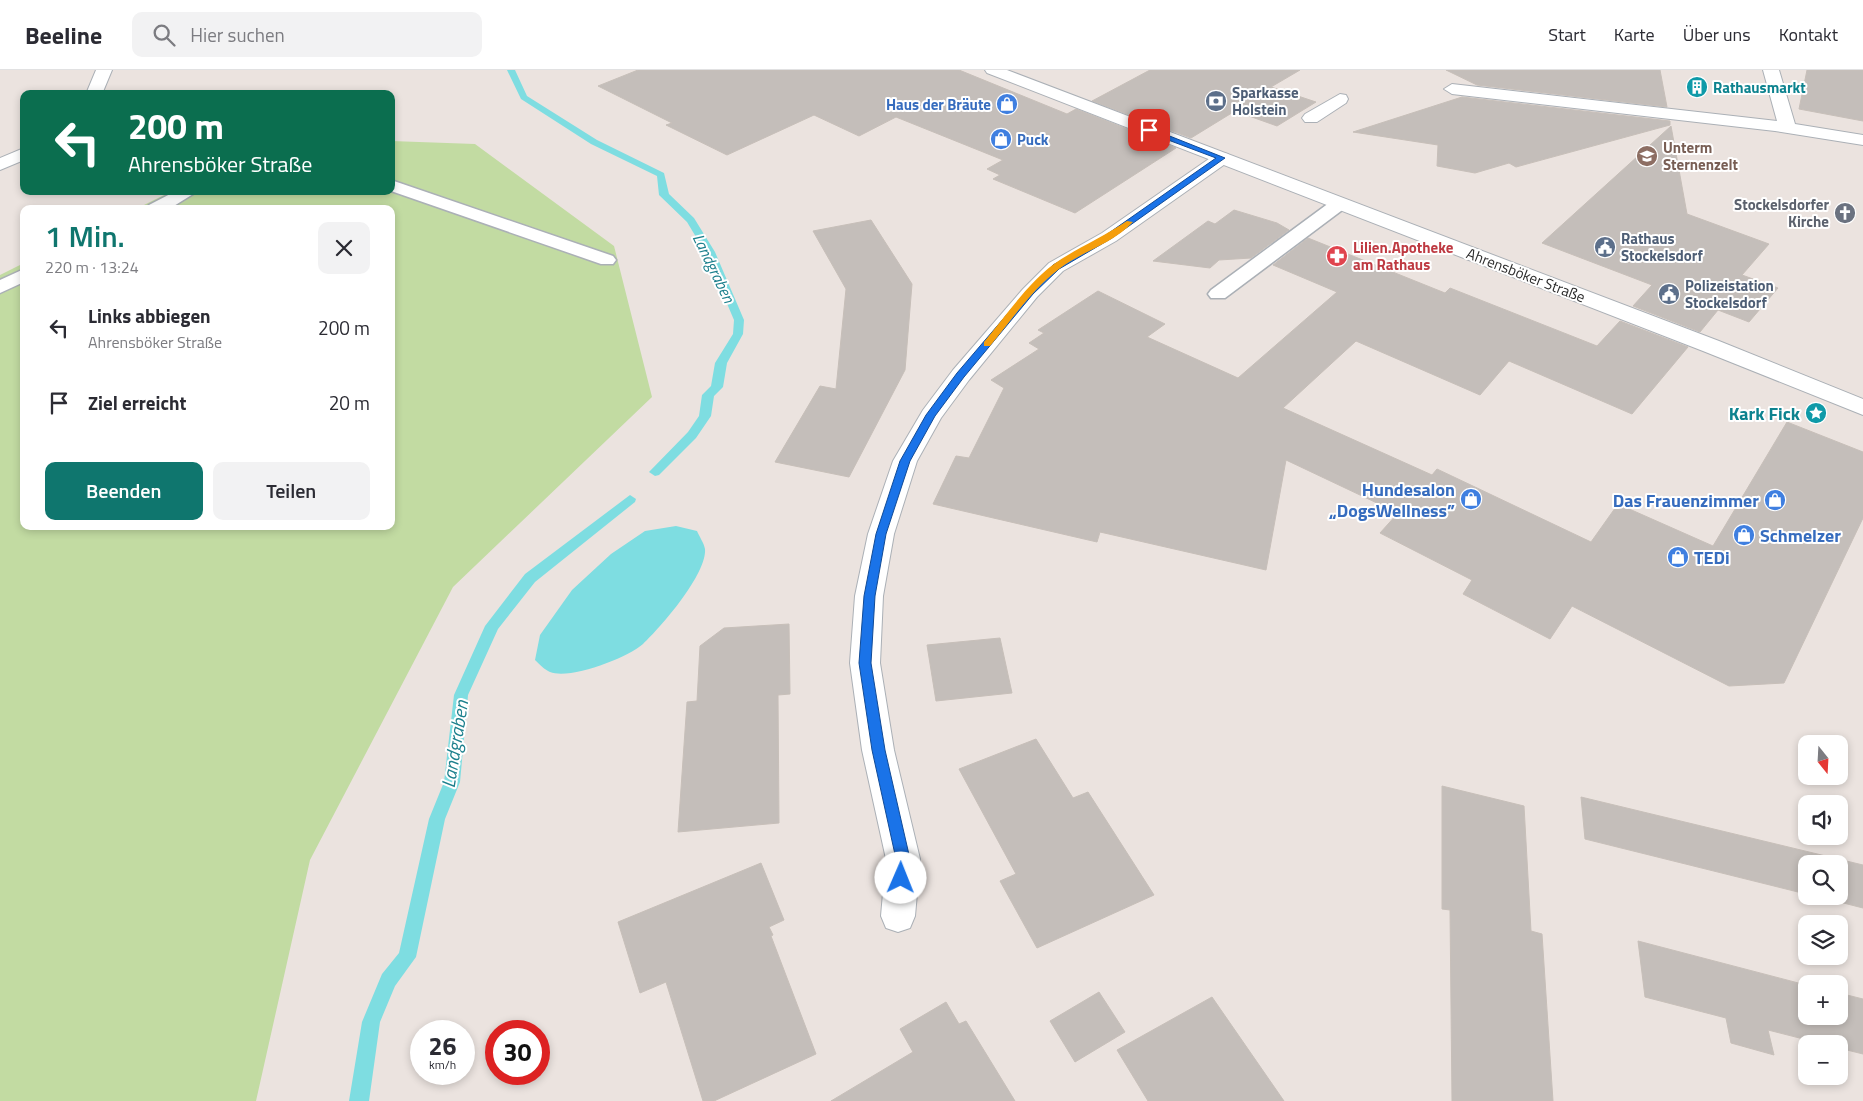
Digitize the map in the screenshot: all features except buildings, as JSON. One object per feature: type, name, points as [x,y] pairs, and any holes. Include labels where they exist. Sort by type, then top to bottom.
[{"type":"street","points":[[96,90],[104,70]]},
{"type":"street","name":"Ahrensböker Straße","points":[[993,70],[1711,346],[1863,408]]},
{"type":"street","points":[[1771,70],[1788,128]]},
{"type":"street","points":[[1452,89],[1788,128],[1863,140]]},
{"type":"street","points":[[1311,118],[1340,99]]},
{"type":"street","points":[[0,165],[20,155]]},
{"type":"street","points":[[898,916],[903,859],[878,750],[865,663],[869,596],[881,534],[905,461],[931,415],[960,375],[1030,292],[1056,267],[1109,237],[1222,158]]},
{"type":"lane","points":[[395,186],[607,260]]},
{"type":"lane","points":[[163,205],[182,195]]},
{"type":"lane","points":[[1218,294],[1339,204]]},
{"type":"lane","points":[[0,287],[20,277]]},
{"type":"green space","points":[[395,141],[475,144],[614,246],[652,397],[453,587],[310,860],[256,1101],[0,1101],[0,275],[20,265],[20,530],[395,530],[395,205],[144,205],[164,195],[395,195]]},
{"type":"water","points":[[676,526],[697,531],[705,549],[704,560],[691,586],[681,600],[661,626],[643,644],[612,661],[571,673],[559,674],[550,672],[535,660],[540,635],[572,590],[611,554],[645,531]]},
{"type":"waterway","name":"Landgraben","points":[[511,70],[524,97],[594,142],[661,175],[664,195],[690,220],[701,236],[718,269],[739,320],[738,334],[721,363],[717,387],[708,395],[705,416],[692,435],[655,472]]},
{"type":"waterway","name":"Landgraben","points":[[359,1101],[371,1022],[388,980],[407,957],[437,819],[452,782],[461,695],[492,626],[530,578],[630,499]]},
{"type":"slow traffic","points":[[987,344],[1030,292],[1056,267],[1109,237],[1129,222]]},
{"type":"place","name":"Rathausmarkt","points":[[1697,87]]},
{"type":"place","name":"Sparkasse Holstein","points":[[1216,101]]},
{"type":"place","name":"Haus der Bräute","points":[[1007,104]]},
{"type":"place","name":"Puck","points":[[1001,139]]},
{"type":"place","name":"Unterm Sternenzelt","points":[[1647,156]]},
{"type":"place","name":"Stockelsdorfer Kirche","points":[[1845,213]]},
{"type":"place","name":"Rathaus Stockelsdorf","points":[[1605,247]]},
{"type":"place","name":"Lilien.Apotheke am Rathaus","points":[[1337,256]]},
{"type":"place","name":"Polizeistation Stockelsdorf","points":[[1669,294]]},
{"type":"place","name":"Kark Fick","points":[[1816,413]]},
{"type":"place","name":"Hundesalon „DogsWellness”","points":[[1471,499]]},
{"type":"place","name":"Das Frauenzimmer","points":[[1775,500]]},
{"type":"place","name":"Schmelzer","points":[[1744,535]]},
{"type":"place","name":"TEDi","points":[[1678,557]]},
{"type":"route","points":[[901,878],[903,859],[878,750],[865,663],[869,596],[881,534],[905,461],[931,415],[960,375],[1030,292],[1056,267],[1109,237],[1222,158],[1149,130]]}]
